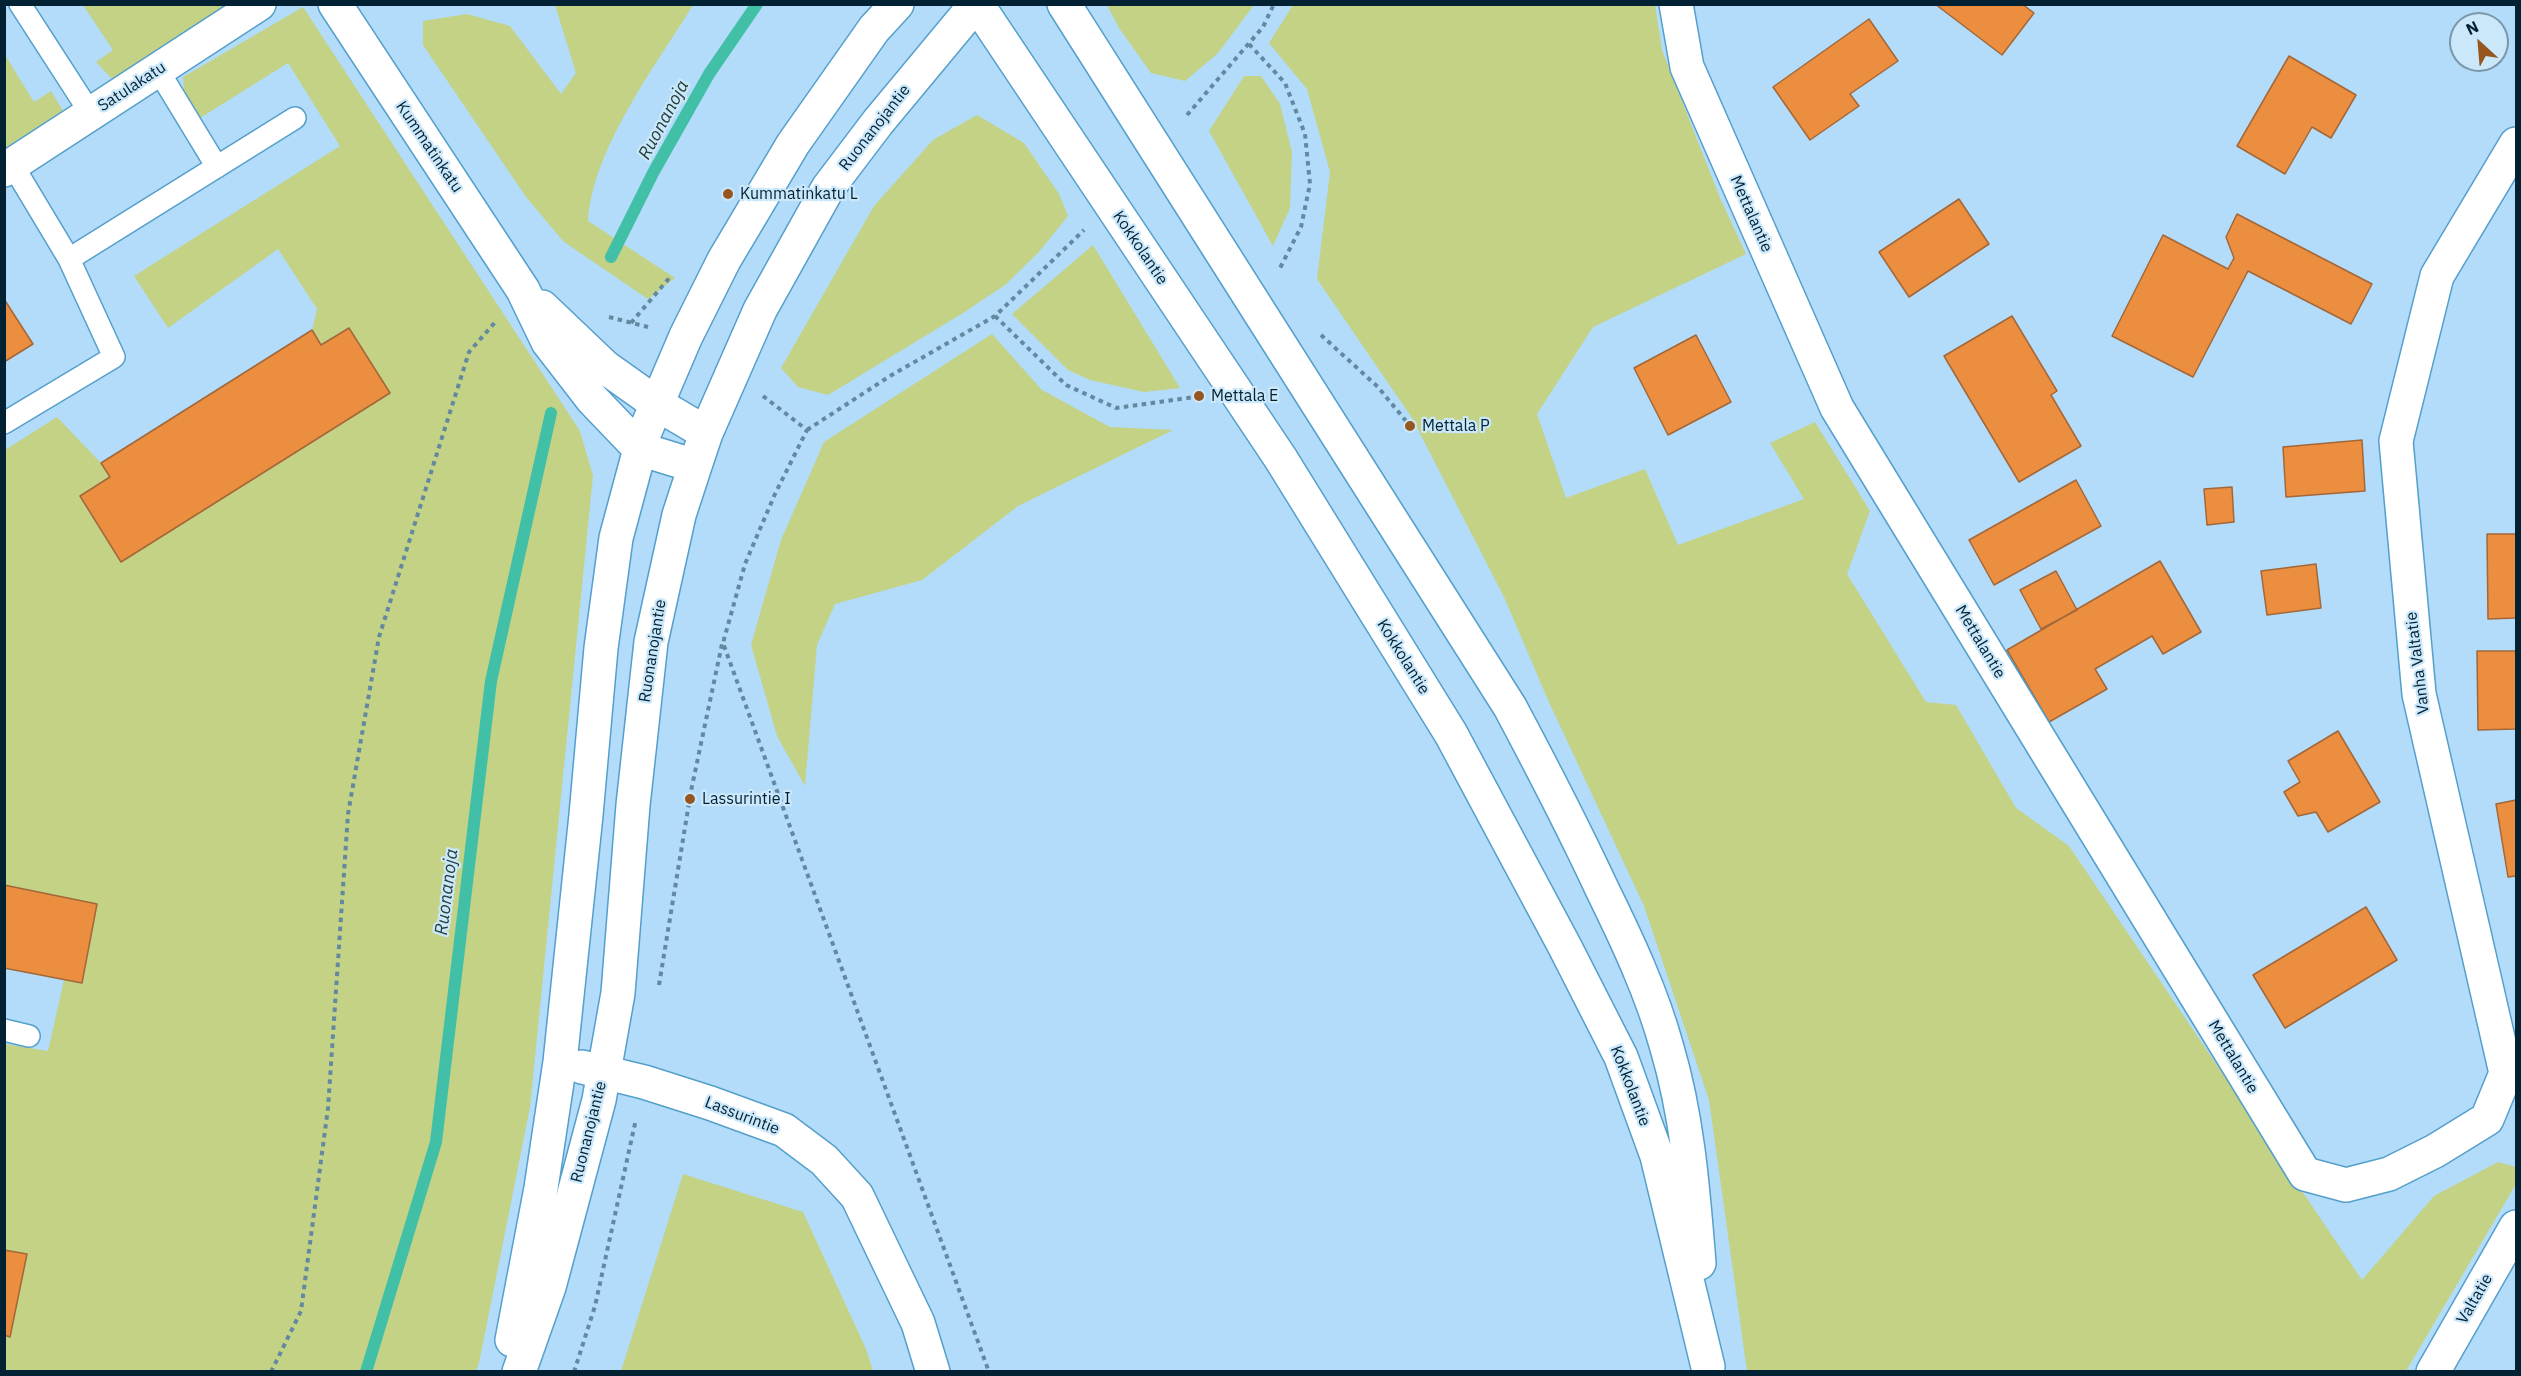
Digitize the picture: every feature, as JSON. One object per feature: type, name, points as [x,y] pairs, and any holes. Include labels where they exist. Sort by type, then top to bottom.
[{"type":"main road","name":"Satulakatu","points":[[8,167],[259,4]]},
{"type":"main road","name":"Kummatinkatu","points":[[334,4],[524,290],[548,342],[592,399],[640,449],[695,466]]},
{"type":"main road","name":"Ruonanojantie","points":[[504,1371],[542,1188],[560,1062],[601,648],[616,538],[640,449],[686,336],[724,260],[793,144],[874,29],[897,4]]},
{"type":"main road","name":"Ruonanojantie","points":[[519,1371],[549,1287],[599,1100],[618,993],[633,805],[651,642],[679,515],[706,433],[760,310],[828,188],[878,122],[977,4]]},
{"type":"main road","name":"Kokkolantie","points":[[977,4],[1281,459],[1462,754],[1621,1057],[1657,1156],[1708,1369]]},
{"type":"main road","name":"Kokkolantie","points":[[1064,4],[1510,707],[1566,813],[1626,938],[1667,1047],[1684,1116],[1692,1171],[1708,1369]]},
{"type":"main road","name":"Mettalantie","points":[[1676,4],[1687,68],[1843,418],[2305,1174],[2346,1185],[2389,1174]]},
{"type":"main road","name":"Vanha Valtatie","points":[[2389,1174],[2435,1151],[2487,1119],[2506,1073],[2419,694],[2396,441],[2437,276],[2517,144]]},
{"type":"main road","name":"Kummatinkatu","points":[[524,290],[605,367],[657,404],[706,433]]},
{"type":"main road","name":"Lassurintie","points":[[560,1062],[604,1072],[710,1103],[784,1130],[824,1160],[857,1196],[918,1323],[933,1371]]},
{"type":"main road","name":"Valtatie","points":[[2433,1371],[2517,1227]]},
{"type":"lane","points":[[20,4],[91,114]]},
{"type":"lane","points":[[158,70],[217,167]]},
{"type":"lane","points":[[69,259],[295,118]]},
{"type":"lane","points":[[4,423],[114,357],[69,259],[8,167]]},
{"type":"lane","points":[[4,1030],[29,1036]]},
{"type":"path","points":[[1187,115],[1263,27],[1274,4]]},
{"type":"path","points":[[1249,44],[1285,83],[1305,134],[1310,184],[1301,227],[1279,269],[1285,279]]},
{"type":"path","points":[[989,1371],[723,643],[746,564],[775,494],[807,429],[890,376],[995,316],[1091,223]]},
{"type":"path","points":[[271,1371],[300,1311],[328,1108],[348,814],[379,638],[469,352],[524,290]]},
{"type":"path","points":[[604,316],[686,336]]},
{"type":"path","points":[[995,316],[1066,385],[1116,408],[1199,396]]},
{"type":"path","points":[[1320,334],[1378,387],[1410,426]]},
{"type":"path","points":[[733,372],[807,429]]},
{"type":"green space","points":[[83,5],[231,5],[113,80],[96,62],[113,50]]},
{"type":"green space","points":[[555,5],[693,5],[628,109],[601,165],[592,193],[588,221],[675,278],[648,299],[564,242],[526,197],[423,45],[423,21],[467,14],[510,26],[561,94],[576,73]]},
{"type":"green space","points":[[1107,5],[1254,5],[1218,53],[1185,81],[1151,73],[1119,28]]},
{"type":"green space","points":[[1293,5],[1655,5],[1662,50],[1720,198],[1746,254],[1593,327],[1537,414],[1566,498],[1645,469],[1678,545],[1804,499],[1770,443],[1815,422],[1870,511],[1847,574],[1926,702],[1956,705],[2016,808],[2069,846],[2362,1280],[2434,1196],[2498,1162],[2516,1167],[2516,1184],[2406,1371],[1747,1371],[1709,1100],[1644,906],[1548,700],[1504,597],[1412,418],[1317,279],[1330,172],[1307,89],[1269,43]]},
{"type":"green space","points":[[303,7],[580,431],[593,476],[530,1107],[479,1363],[476,1371],[5,1371],[5,1335],[10,1336],[27,1255],[5,1250],[4,1044],[48,1051],[64,980],[82,983],[97,904],[5,885],[5,450],[57,417],[101,463],[110,477],[80,497],[121,561],[389,393],[349,328],[321,345],[312,330],[317,309],[278,249],[168,328],[134,276],[340,146],[288,63],[200,118],[184,92],[183,77]]},
{"type":"green space","points":[[5,55],[34,102],[51,91],[63,111],[5,148]]},
{"type":"green space","points":[[1244,76],[1261,76],[1280,104],[1292,152],[1290,208],[1273,246],[1209,131]]},
{"type":"green space","points":[[977,115],[1024,143],[1059,194],[1068,216],[1038,253],[1005,285],[963,313],[828,395],[798,387],[781,368],[874,206],[933,140]]},
{"type":"green space","points":[[1093,245],[1180,388],[1144,392],[1090,380],[1068,370],[1012,314]]},
{"type":"green space","points":[[992,334],[1042,390],[1110,427],[1173,430],[1018,506],[922,580],[835,604],[817,645],[805,786],[777,736],[751,645],[781,540],[824,442]]},
{"type":"green space","points":[[683,1174],[803,1212],[866,1349],[873,1371],[621,1371]]},
{"type":"building","points":[[1935,4],[2022,4],[2034,13],[2002,55]]},
{"type":"building","points":[[1869,19],[1898,61],[1850,94],[1859,106],[1810,140],[1773,87]]},
{"type":"building","points":[[2289,56],[2356,95],[2331,138],[2312,127],[2285,174],[2237,146]]},
{"type":"building","points":[[1959,199],[1989,244],[1909,297],[1879,252]]},
{"type":"building","points":[[2237,214],[2372,284],[2351,324],[2248,271],[2193,377],[2112,336],[2163,235],[2228,269],[2234,258],[2226,237]]},
{"type":"building","points":[[4,299],[33,344],[4,362]]},
{"type":"building","points":[[2012,316],[2057,391],[2051,395],[2081,446],[2019,482],[1944,356]]},
{"type":"building","points":[[349,328],[390,393],[121,562],[80,496],[110,477],[101,463],[312,330],[321,345]]},
{"type":"building","points":[[1696,335],[1731,402],[1668,435],[1634,368]]},
{"type":"building","points":[[2362,440],[2365,491],[2286,497],[2283,447]]},
{"type":"building","points":[[2076,480],[2101,526],[1994,585],[1969,540]]},
{"type":"building","points":[[2232,487],[2234,522],[2207,525],[2204,489]]},
{"type":"building","points":[[2487,534],[2516,534],[2516,618],[2488,619]]},
{"type":"building","points":[[2160,561],[2201,632],[2163,654],[2152,636],[2095,669],[2107,689],[2049,722],[2007,650]]},
{"type":"building","points":[[2316,564],[2321,608],[2267,615],[2261,571]]},
{"type":"building","points":[[2056,571],[2077,610],[2041,629],[2020,590]]},
{"type":"building","points":[[2477,651],[2516,651],[2516,729],[2478,730]]},
{"type":"building","points":[[2338,731],[2380,802],[2328,832],[2316,812],[2298,816],[2284,792],[2300,782],[2288,761]]},
{"type":"building","points":[[2516,800],[2516,876],[2508,877],[2496,804]]},
{"type":"building","points":[[4,885],[97,904],[82,983],[4,968]]},
{"type":"building","points":[[2366,907],[2397,960],[2285,1028],[2253,975]]},
{"type":"building","points":[[4,1250],[27,1254],[10,1337],[4,1335]]},
{"type":"waterway","name":"Ruonanoja","points":[[611,257],[653,173],[709,74],[757,4]]},
{"type":"waterway","name":"Ruonanoja","points":[[366,1372],[436,1142],[491,681],[551,413]]},
{"type":"place","name":"Kummatinkatu L","points":[[728,194]]},
{"type":"place","name":"Mettala E","points":[[1199,396]]},
{"type":"place","name":"Mettala P","points":[[1410,426]]},
{"type":"place","name":"Lassurintie I","points":[[690,799]]}]
